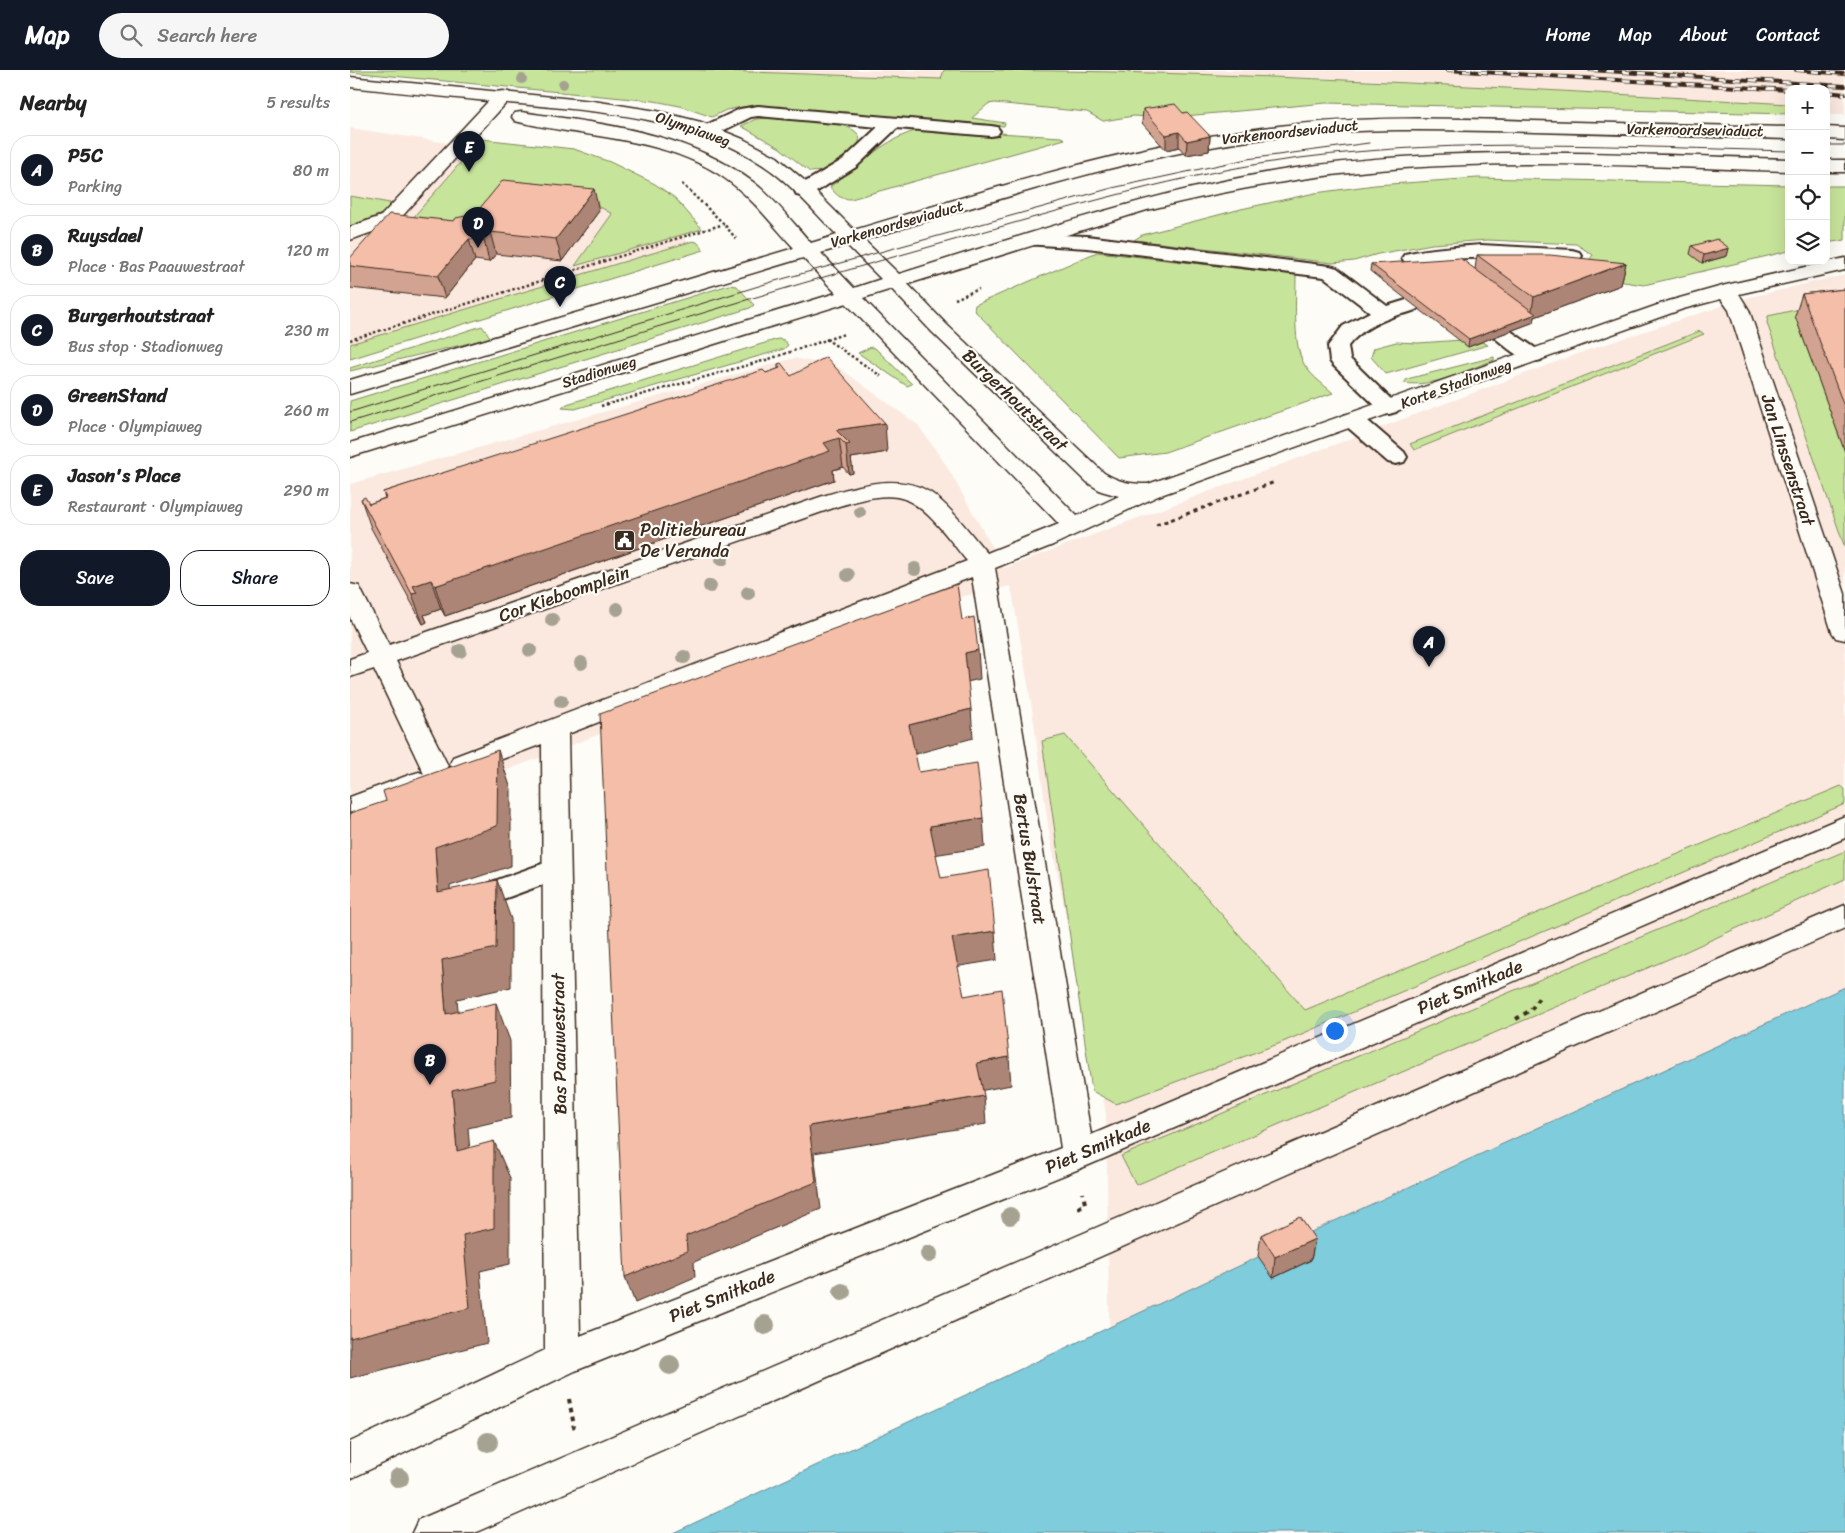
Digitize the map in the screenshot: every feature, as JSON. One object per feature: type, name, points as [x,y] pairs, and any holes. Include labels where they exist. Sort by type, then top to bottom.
[{"type":"street","name":"Olympiaweg","points":[[350,82],[503,96],[638,112],[694,126],[770,161],[804,191],[894,281]]},
{"type":"street","points":[[350,234],[388,220],[503,96]]},
{"type":"street","name":"Olympiaweg","points":[[467,111],[542,119],[627,134],[686,151],[717,166],[748,187],[849,295]]},
{"type":"street","name":"Varkenoordseviaduct","points":[[806,250],[1106,163],[1207,141],[1281,131],[1400,124],[1785,133]]},
{"type":"street","points":[[1830,134],[1845,134]]},
{"type":"street","name":"Varkenoordseviaduct","points":[[849,295],[1178,195],[1260,179],[1342,168],[1438,160],[1492,159],[1785,165]]},
{"type":"street","points":[[1830,166],[1845,166]]},
{"type":"street","points":[[350,387],[806,250]]},
{"type":"street","name":"Korte Stadionweg","points":[[1074,526],[1150,491],[1676,305],[1726,291],[1845,264]]},
{"type":"street","name":"Burgerhoutstraat","points":[[894,281],[1096,478],[1110,487],[1127,492],[1150,491]]},
{"type":"street","name":"Jan Linssenstraat","points":[[1726,291],[1739,310],[1845,632]]},
{"type":"street","points":[[350,808],[1045,540],[1074,526],[849,295]]},
{"type":"street","name":"Stadionweg","points":[[350,450],[849,295]]},
{"type":"street","name":"Cor Kieboomplein","points":[[350,668],[831,501],[871,490],[894,488],[924,498],[982,563]]},
{"type":"street","name":"Bertus Bulstraat","points":[[982,563],[1078,1155]]},
{"type":"street","points":[[350,592],[438,774]]},
{"type":"street","name":"Bas Paauwestraat","points":[[555,729],[563,1359]]},
{"type":"street","name":"Piet Smitkade","points":[[350,1462],[563,1359],[1078,1155],[1845,826]]},
{"type":"street","points":[[431,1533],[1845,916]]},
{"type":"lane","points":[[708,132],[746,113],[758,111],[991,131]]},
{"type":"lane","points":[[804,191],[850,163],[893,122]]},
{"type":"lane","points":[[1030,240],[1087,242],[1330,272],[1384,312]]},
{"type":"lane","points":[[1420,269],[1412,258],[1444,253],[1481,251],[1572,256]]},
{"type":"lane","points":[[1389,408],[1340,361],[1338,346],[1350,330],[1384,312],[1413,304]]},
{"type":"lane","points":[[1502,334],[1534,356]]},
{"type":"lane","points":[[1353,420],[1396,457]]},
{"type":"lane","points":[[452,906],[556,869]]},
{"type":"path","points":[[350,340],[724,224]]},
{"type":"path","points":[[922,310],[983,287]]},
{"type":"path","points":[[827,340],[876,324]]},
{"type":"shaded area","points":[[697,70],[944,70],[942,79]]},
{"type":"shaded area","points":[[1003,70],[1845,70],[1845,115],[1830,115],[1830,85],[1785,85],[1785,114],[1530,109],[1323,78]]},
{"type":"shaded area","points":[[350,128],[514,153],[664,209],[692,248],[350,354]]},
{"type":"shaded area","points":[[1845,275],[1845,1089],[1111,1442],[1106,1114],[1049,832],[1031,702],[1011,586],[936,602],[350,832],[350,484],[794,358],[838,367],[918,425],[946,465],[1004,568],[1591,349],[1746,298]]},
{"type":"green space","points":[[350,70],[697,70],[941,79],[944,70],[1155,73],[1366,81],[1785,104],[1785,114],[1326,103],[1163,118],[1134,116],[1103,121],[1087,112],[995,103],[988,104],[972,118],[1005,123],[1004,126],[754,105],[726,110],[712,117],[680,106],[654,101],[350,72]]},
{"type":"green space","points":[[756,119],[816,120],[841,125],[858,134],[860,138],[858,146],[824,171],[810,172],[780,148],[741,126]]},
{"type":"green space","points":[[922,129],[996,135],[999,133],[1061,137],[1065,139],[851,199],[839,196],[830,187],[885,145],[897,138]]},
{"type":"green space","points":[[481,139],[574,149],[610,162],[655,184],[675,198],[702,229],[575,266],[612,214],[602,208],[512,198],[484,232],[404,228]]},
{"type":"green space","points":[[1478,178],[1785,185],[1785,252],[1644,285],[1577,275],[1593,255],[1576,244],[1488,240],[1432,244],[1378,254],[1354,261],[1333,263],[1134,240],[1142,235],[1241,209],[1315,193],[1375,185]]},
{"type":"green space","points":[[1830,186],[1845,186],[1845,240],[1830,242]]},
{"type":"green space","points":[[350,196],[390,203],[389,211],[350,226]]},
{"type":"green space","points":[[693,241],[697,242],[704,250],[350,359],[350,344]]},
{"type":"green space","points":[[1097,252],[1296,275],[1296,319],[1299,352],[1308,370],[1333,393],[1165,452],[1119,458],[974,310],[975,305]]},
{"type":"green space","points":[[729,285],[737,286],[754,305],[750,308],[350,432],[350,401]]},
{"type":"green space","points":[[1845,299],[1795,316],[1845,452],[1845,548],[1767,323],[1768,316]]},
{"type":"green space","points":[[482,326],[491,338],[350,371],[350,368]]},
{"type":"green space","points":[[1700,331],[1704,334],[1414,450],[1410,444]]},
{"type":"green space","points":[[778,339],[784,340],[788,345],[784,349],[575,409],[562,408],[567,404]]},
{"type":"green space","points":[[1477,339],[1488,345],[1386,374],[1371,357],[1374,348],[1396,342],[1418,343]]},
{"type":"green space","points":[[871,347],[875,348],[912,384],[907,386],[858,353]]},
{"type":"green space","points":[[1494,357],[1494,360],[1438,381],[1415,384],[1404,383],[1407,379]]},
{"type":"green space","points":[[1065,735],[1305,1010],[1841,786],[1845,789],[1845,804],[1278,1044],[1116,1104],[1092,1091],[1042,741]]},
{"type":"green space","points":[[1845,851],[1845,879],[1678,955],[1136,1185],[1121,1156]]},
{"type":"water","points":[[1845,987],[1845,1533],[673,1533],[1326,1225]]},
{"type":"building","points":[[1175,104],[1183,113],[1187,112],[1210,136],[1187,141],[1179,132],[1166,135],[1143,109]]},
{"type":"building","points":[[503,180],[594,189],[556,239],[490,232],[484,240],[469,239],[438,276],[350,266],[350,258],[389,214],[454,221],[456,218],[475,214]]},
{"type":"building","points":[[1717,239],[1729,248],[1704,255],[1692,246]]},
{"type":"building","points":[[1477,255],[1550,255],[1626,263],[1534,297]]},
{"type":"building","points":[[1460,258],[1536,314],[1469,339],[1371,264]]},
{"type":"building","points":[[1845,289],[1845,409],[1802,294]]},
{"type":"building","points":[[826,357],[885,423],[836,430],[850,444],[846,445],[839,438],[824,443],[830,451],[435,586],[431,580],[413,586],[417,593],[412,594],[361,499],[365,497],[369,504],[386,498],[383,492],[763,370],[766,373],[780,368],[778,364],[781,363],[791,376]]},
{"type":"building","points":[[957,584],[962,620],[974,617],[978,650],[965,653],[971,709],[909,725],[919,772],[977,763],[983,818],[930,826],[941,878],[989,870],[995,931],[952,938],[964,996],[1002,989],[1009,1057],[977,1063],[984,1096],[809,1126],[816,1182],[686,1236],[687,1251],[625,1277],[600,714]]},
{"type":"building","points":[[498,750],[497,826],[435,847],[438,892],[497,880],[496,948],[442,960],[446,1014],[496,1003],[495,1080],[452,1090],[457,1151],[494,1141],[494,1228],[463,1235],[470,1308],[350,1338],[350,813],[386,801],[383,791]]},
{"type":"building","points":[[1300,1217],[1315,1239],[1275,1257],[1261,1235]]},
{"type":"tram line","points":[[350,412],[775,281],[1112,188],[1247,159],[1369,143]]},
{"type":"tram line","points":[[350,422],[878,261],[1082,204],[1212,173],[1300,158],[1422,147],[1544,145],[1785,151]]},
{"type":"tram line","points":[[1830,145],[1845,145]]},
{"type":"railway","points":[[1447,70],[1785,90]]},
{"type":"railway","points":[[1590,70],[1845,86]]},
{"type":"railway","points":[[1796,70],[1845,74]]},
{"type":"railway","points":[[1830,92],[1845,94]]},
{"type":"place","name":"Jason's Place","points":[[469,172]]},
{"type":"place","name":"GreenStand","points":[[478,248]]},
{"type":"place","name":"Burgerhoutstraat","points":[[560,307]]},
{"type":"place","name":"Politiebureau De Veranda","points":[[624,540]]},
{"type":"place","name":"P5C","points":[[1429,667]]},
{"type":"place","name":"Ruysdael","points":[[430,1085]]}]
